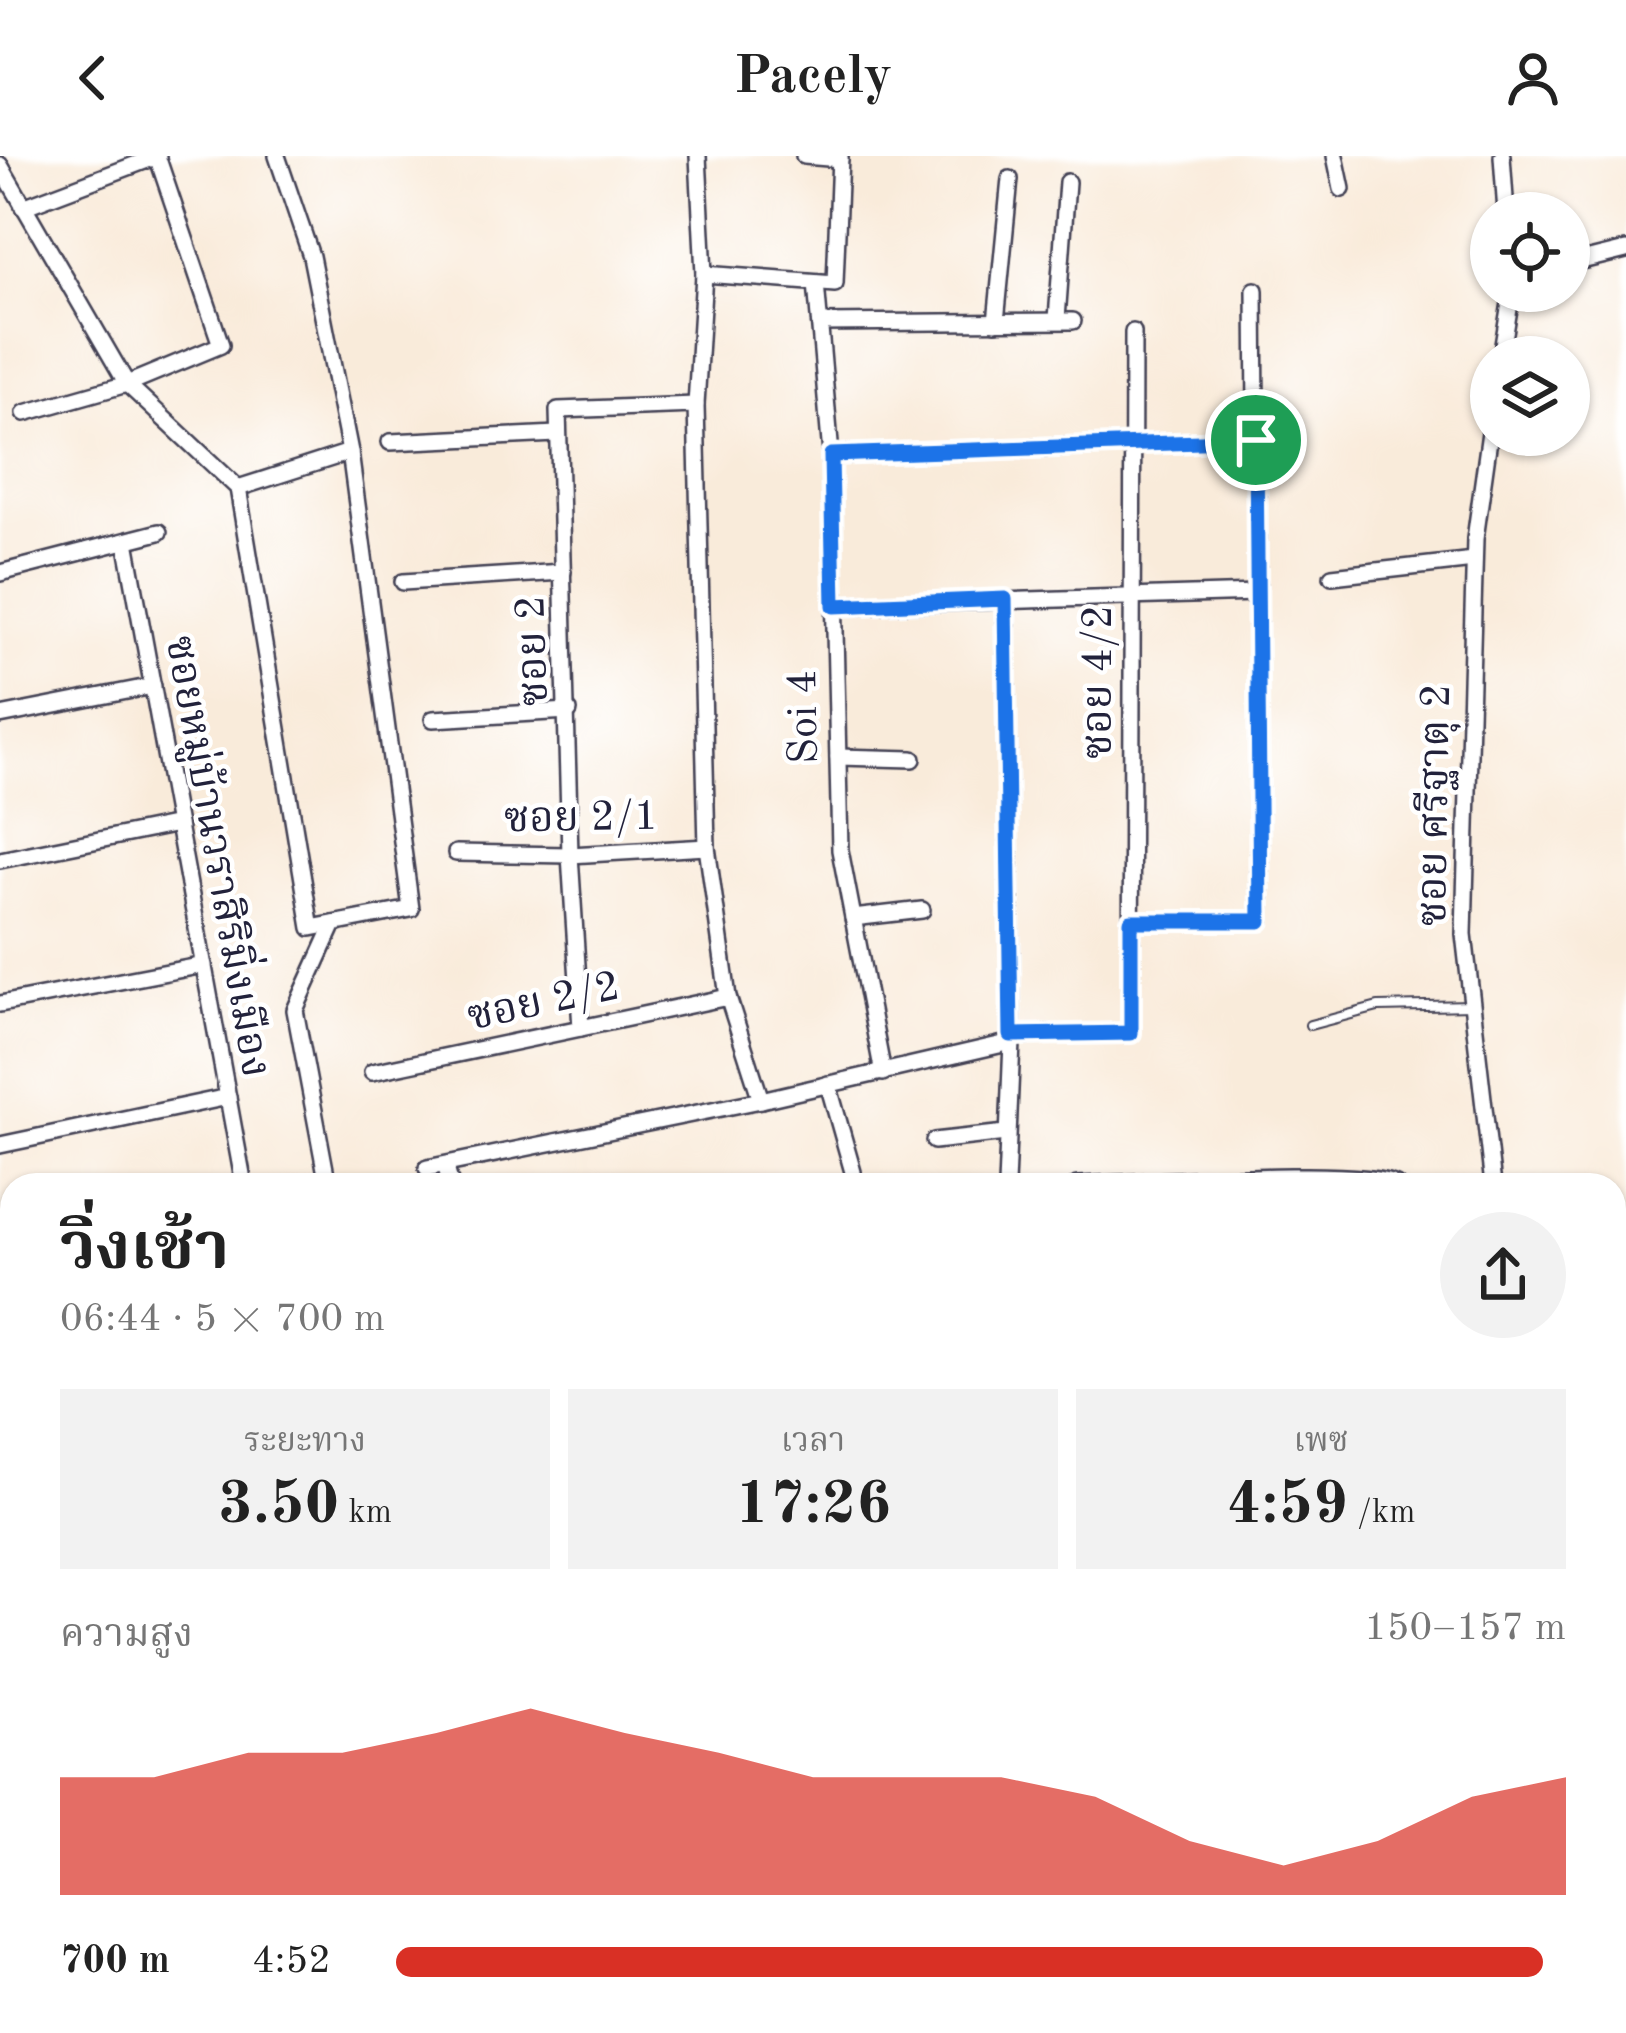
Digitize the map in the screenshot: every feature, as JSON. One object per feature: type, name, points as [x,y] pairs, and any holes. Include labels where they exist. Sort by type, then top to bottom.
[{"type":"street","points":[[22,207],[157,156],[221,345],[127,384],[25,412]]},
{"type":"street","points":[[0,165],[127,384],[238,488],[310,928],[411,909],[350,452],[311,256],[278,156]]},
{"type":"street","points":[[698,156],[704,274],[696,405],[707,847],[728,997],[761,1100]]},
{"type":"street","points":[[704,274],[835,284],[840,157],[804,156]]},
{"type":"street","points":[[1335,156],[1342,189]]},
{"type":"street","points":[[1502,156],[1505,192]]},
{"type":"street","points":[[996,322],[1010,178]]},
{"type":"street","points":[[820,323],[1065,320],[1067,182]]},
{"type":"street","points":[[1590,259],[1626,250]]},
{"type":"street","name":"Soi 4","points":[[816,284],[831,455],[840,850],[884,1072]]},
{"type":"street","points":[[1131,921],[1260,921],[1255,290]]},
{"type":"street","name":"ซอย 4/2","points":[[1011,1038],[1131,1033],[1133,332]]},
{"type":"street","points":[[390,442],[557,434],[558,410],[696,405]]},
{"type":"street","name":"ซอย 2","points":[[557,434],[581,1028]]},
{"type":"street","points":[[831,455],[1256,440]]},
{"type":"street","points":[[238,488],[350,452]]},
{"type":"street","name":"ซอย ศรีฐาตุ 2","points":[[1487,456],[1474,560],[1464,934],[1492,1173]]},
{"type":"street","points":[[0,573],[159,532]]},
{"type":"street","name":"ซอยหมู่บ้านวราสิริมิ่งเมือง","points":[[126,541],[242,1173]]},
{"type":"street","points":[[1332,576],[1474,560]]},
{"type":"street","points":[[403,582],[563,572]]},
{"type":"street","points":[[834,606],[1257,592]]},
{"type":"street","points":[[1005,599],[1011,1038],[1006,1173]]},
{"type":"street","points":[[0,716],[153,686]]},
{"type":"street","points":[[433,719],[568,711]]},
{"type":"street","points":[[838,757],[913,759]]},
{"type":"street","points":[[0,860],[178,824]]},
{"type":"street","name":"ซอย 2/1","points":[[456,854],[707,847]]},
{"type":"street","points":[[854,918],[922,910]]},
{"type":"street","points":[[326,1173],[295,1010],[334,924]]},
{"type":"street","points":[[0,1004],[203,964]]},
{"type":"street","name":"ซอย 2/2","points":[[372,1072],[728,997]]},
{"type":"street","points":[[427,1168],[446,1168],[761,1100],[1011,1038]]},
{"type":"street","points":[[828,1084],[853,1173]]},
{"type":"street","points":[[0,1145],[228,1097]]},
{"type":"street","points":[[934,1141],[1006,1133]]},
{"type":"street","points":[[446,1168],[448,1173]]},
{"type":"lane","points":[[1310,1025],[1378,1007],[1473,1005]]},
{"type":"route","points":[[1256,440],[1260,921],[1131,921],[1131,1033],[1011,1035],[1005,599],[834,606],[831,455],[1256,440]]}]
